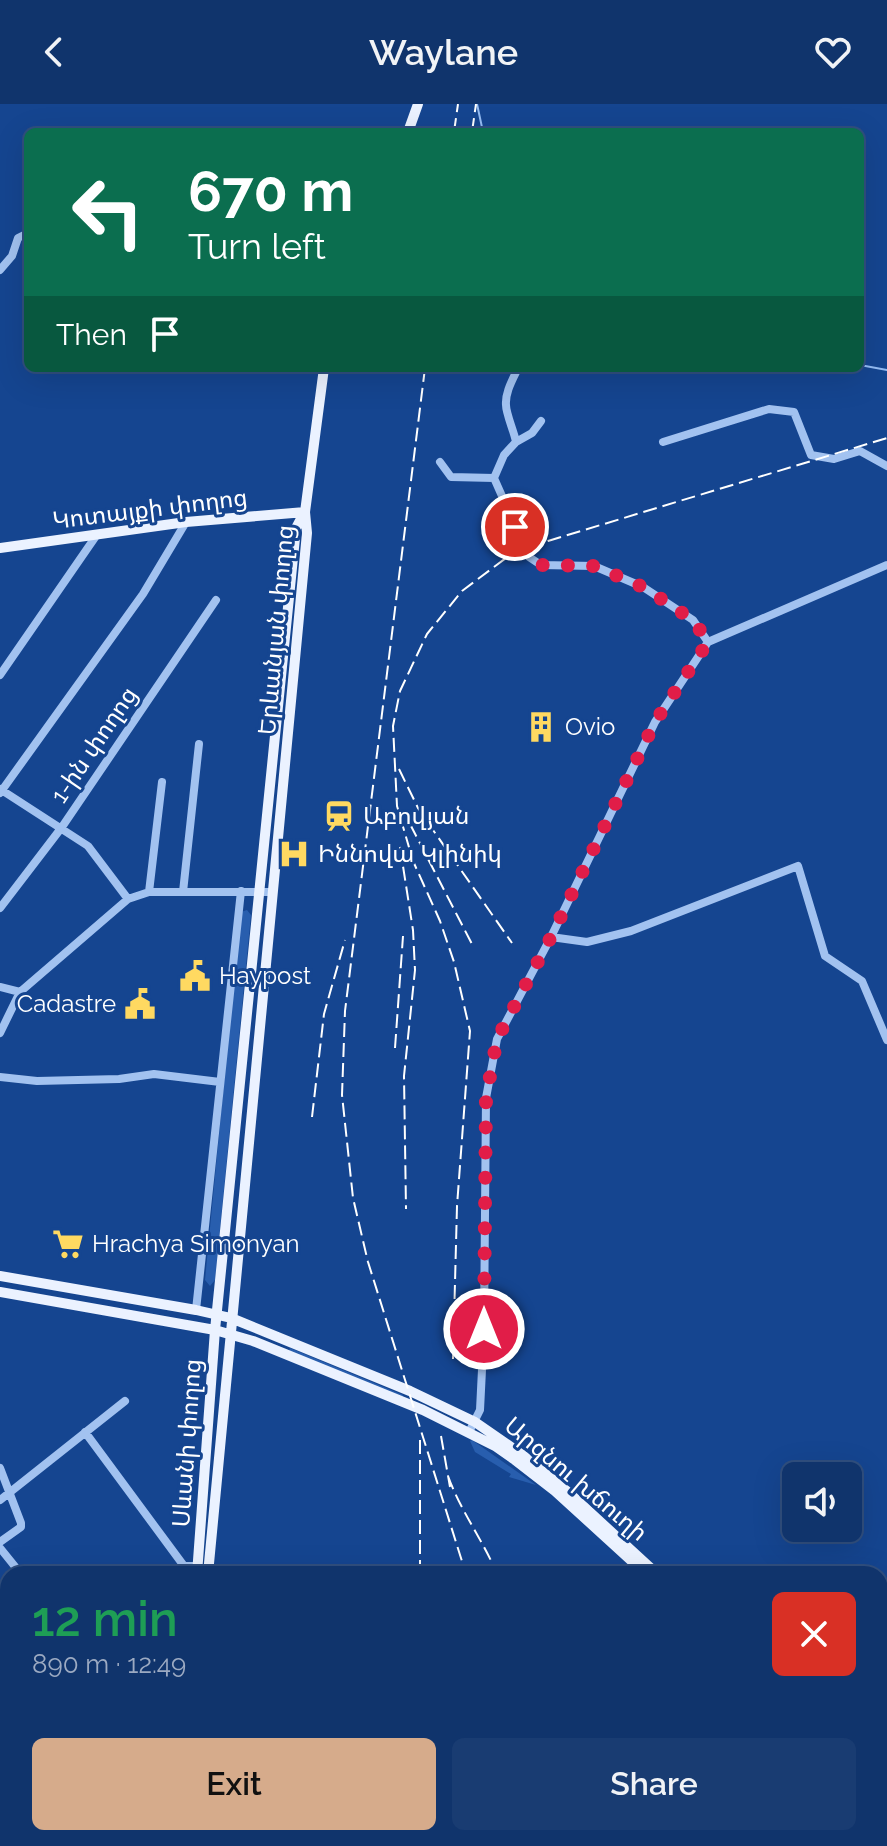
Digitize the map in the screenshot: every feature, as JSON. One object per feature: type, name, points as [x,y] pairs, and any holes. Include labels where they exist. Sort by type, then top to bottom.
[{"type":"main road","points":[[409,128],[418,104]]},
{"type":"main road","points":[[305,512],[323,372]]},
{"type":"main road","name":"Կոտայքի փողոց","points":[[0,548],[186,522],[305,512]]},
{"type":"main road","name":"Երևանյան փողոց","points":[[217,1315],[296,528],[305,512]]},
{"type":"main road","name":"Երևանյան փողոց","points":[[231,1318],[307,533],[305,512]]},
{"type":"main road","points":[[0,1276],[231,1318],[410,1391],[470,1424],[637,1566]]},
{"type":"main road","points":[[0,1292],[215,1330],[423,1410],[470,1424]]},
{"type":"main road","name":"Սևանի փողոց","points":[[197,1566],[217,1315]]},
{"type":"main road","name":"Սևանի փողոց","points":[[209,1566],[231,1318]]},
{"type":"main road","name":"Արզնու խճուղի","points":[[470,1424],[521,1454],[569,1493],[648,1566]]},
{"type":"street","points":[[0,270],[12,256],[18,238],[24,235]]},
{"type":"street","points":[[516,372],[506,407],[516,442]]},
{"type":"street","points":[[663,442],[769,409],[794,412],[811,455],[834,459],[860,451],[887,466]]},
{"type":"street","points":[[541,421],[532,433],[516,442],[504,455],[494,478],[529,557],[541,565],[594,566],[643,587],[693,620],[708,642]]},
{"type":"street","points":[[440,462],[451,477],[494,478]]},
{"type":"street","points":[[128,899],[88,846],[1,791],[143,594],[186,522]]},
{"type":"street","points":[[0,675],[96,536]]},
{"type":"street","points":[[470,1424],[480,1410],[484,1329],[486,1098],[497,1039],[551,937],[655,722],[708,642],[887,565]]},
{"type":"street","name":"1-ին փողոց","points":[[0,908],[62,827],[216,600]]},
{"type":"street","points":[[183,892],[199,744]]},
{"type":"street","points":[[149,892],[162,782]]},
{"type":"street","points":[[551,937],[587,942],[631,931],[798,866],[825,956],[862,981],[887,1040]]},
{"type":"street","points":[[196,1310],[241,891]]},
{"type":"street","points":[[0,1033],[20,992],[128,899],[149,892],[271,892]]},
{"type":"street","points":[[0,987],[20,992]]},
{"type":"street","points":[[0,1077],[37,1081],[119,1079],[154,1074],[220,1082]]},
{"type":"street","points":[[0,1500],[125,1401]]},
{"type":"street","points":[[85,1432],[184,1566]]},
{"type":"street","points":[[0,1468],[21,1527],[0,1545],[15,1566]]},
{"type":"shaded area","points":[[247,910],[251,915],[215,1280],[210,1286],[205,1280],[240,916]]},
{"type":"shaded area","points":[[290,1348],[403,1395],[402,1398],[289,1351]]},
{"type":"shaded area","points":[[472,1440],[536,1485],[509,1477],[511,1474],[475,1452]]},
{"type":"waterway","points":[[477,104],[482,128]]},
{"type":"waterway","points":[[864,366],[887,370]]},
{"type":"railway","points":[[455,128],[458,104]]},
{"type":"railway","points":[[473,128],[476,104]]},
{"type":"railway","points":[[425,372],[345,1011],[342,1095],[353,1198],[368,1262],[463,1566]]},
{"type":"railway","points":[[453,1359],[457,1206],[470,1031],[454,962],[440,921],[413,861],[397,806],[393,726],[400,691],[427,634],[462,591],[506,558],[548,541],[887,438]]},
{"type":"railway","points":[[399,769],[419,810],[512,943]]},
{"type":"railway","points":[[410,824],[474,948]]},
{"type":"railway","points":[[400,847],[413,930],[415,970],[404,1076],[406,1209]]},
{"type":"railway","points":[[395,1048],[403,936]]},
{"type":"railway","points":[[312,1117],[324,1014],[345,940]]},
{"type":"railway","points":[[441,1436],[450,1487]]},
{"type":"railway","points":[[420,1440],[420,1566]]},
{"type":"railway","points":[[448,1476],[493,1566]]},
{"type":"place","name":"Ovio","points":[[541,727]]},
{"type":"place","name":"Աբովյան","points":[[339,816]]},
{"type":"place","name":"Իննովա Կլինիկ","points":[[294,854]]},
{"type":"place","name":"Haypost","points":[[195,976]]},
{"type":"place","name":"Cadastre","points":[[140,1004]]},
{"type":"place","name":"Hrachya Simonyan","points":[[68,1244]]},
{"type":"route","points":[[484,1329],[486,1098],[497,1039],[551,937],[655,722],[708,642],[693,620],[643,587],[594,566],[541,565],[529,557],[515,527]]}]
